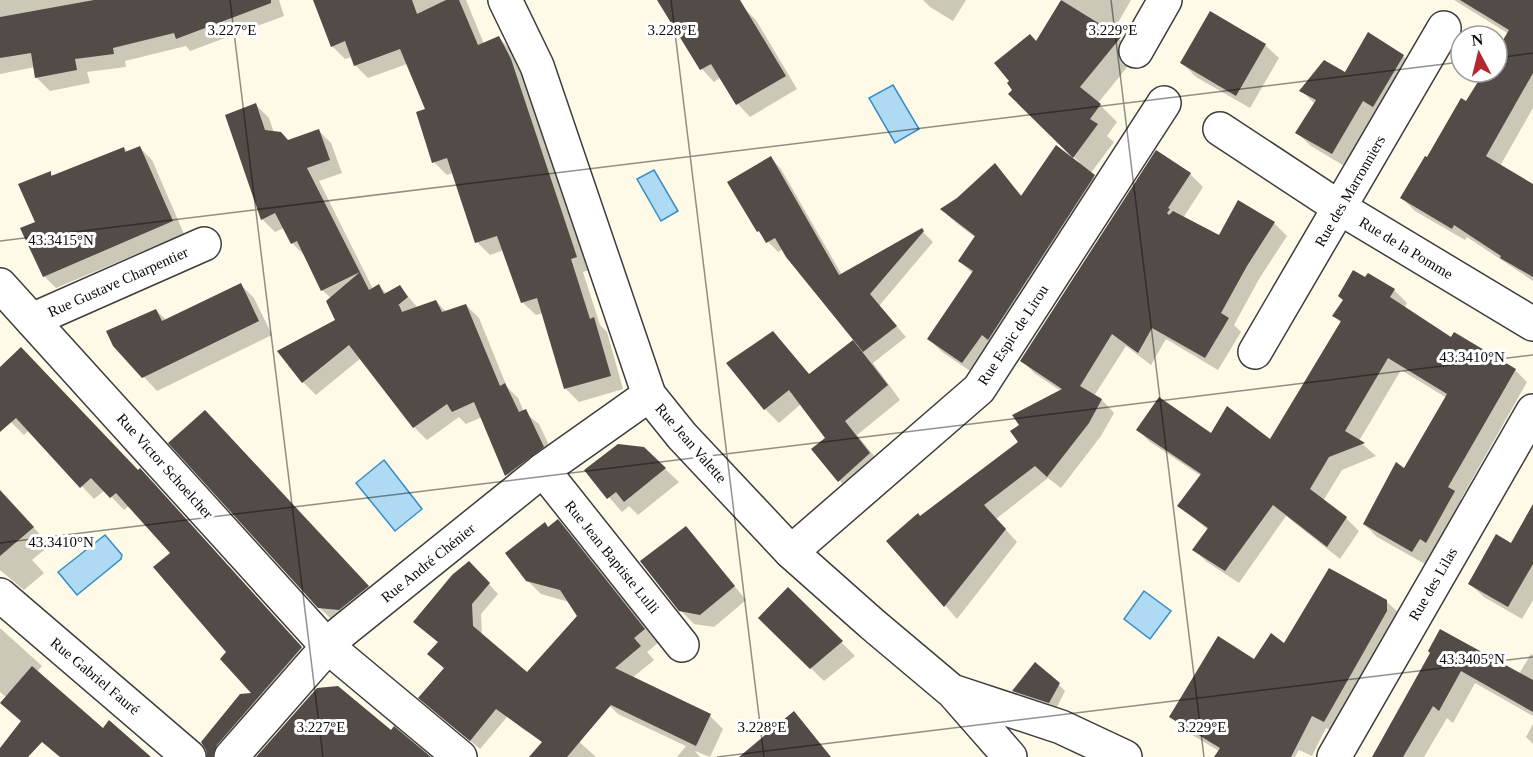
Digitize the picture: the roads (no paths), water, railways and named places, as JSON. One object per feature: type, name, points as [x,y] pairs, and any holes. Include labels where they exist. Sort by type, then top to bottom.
[{"type":"street","name":"Rue Jean Valette","points":[[505,0],[537,66],[650,395],[682,436],[791,552],[953,692],[1011,757]]},
{"type":"street","points":[[1137,51],[1165,0]]},
{"type":"street","name":"Rue des Marronniers","points":[[1255,352],[1444,28]]},
{"type":"street","name":"Rue Espic de Lirou","points":[[791,552],[979,389],[1164,103]]},
{"type":"street","name":"Rue de la Pomme","points":[[1220,129],[1340,208],[1533,324]]},
{"type":"street","name":"Rue Gustave Charpentier","points":[[32,320],[204,244]]},
{"type":"street","name":"Rue Victor Schoelcher","points":[[0,285],[328,647],[460,757]]},
{"type":"street","name":"Rue André Chénier","points":[[231,757],[338,635],[543,470],[650,395]]},
{"type":"street","name":"Rue des Lilas","points":[[1334,757],[1533,411]]},
{"type":"street","name":"Rue Jean Baptiste Lulli","points":[[543,470],[682,645]]},
{"type":"street","name":"Rue Gabriel Fauré","points":[[0,595],[189,757]]},
{"type":"street","points":[[953,692],[1061,727],[1125,757]]},
{"type":"water","points":[[893,85],[919,129],[895,143],[869,98]]},
{"type":"water","points":[[654,170],[678,211],[661,221],[637,179]]},
{"type":"water","points":[[384,460],[422,509],[395,531],[356,483]]},
{"type":"water","points":[[105,535],[122,555],[121,559],[77,595],[58,572]]},
{"type":"water","points":[[1144,591],[1171,611],[1150,639],[1124,619]]}]
